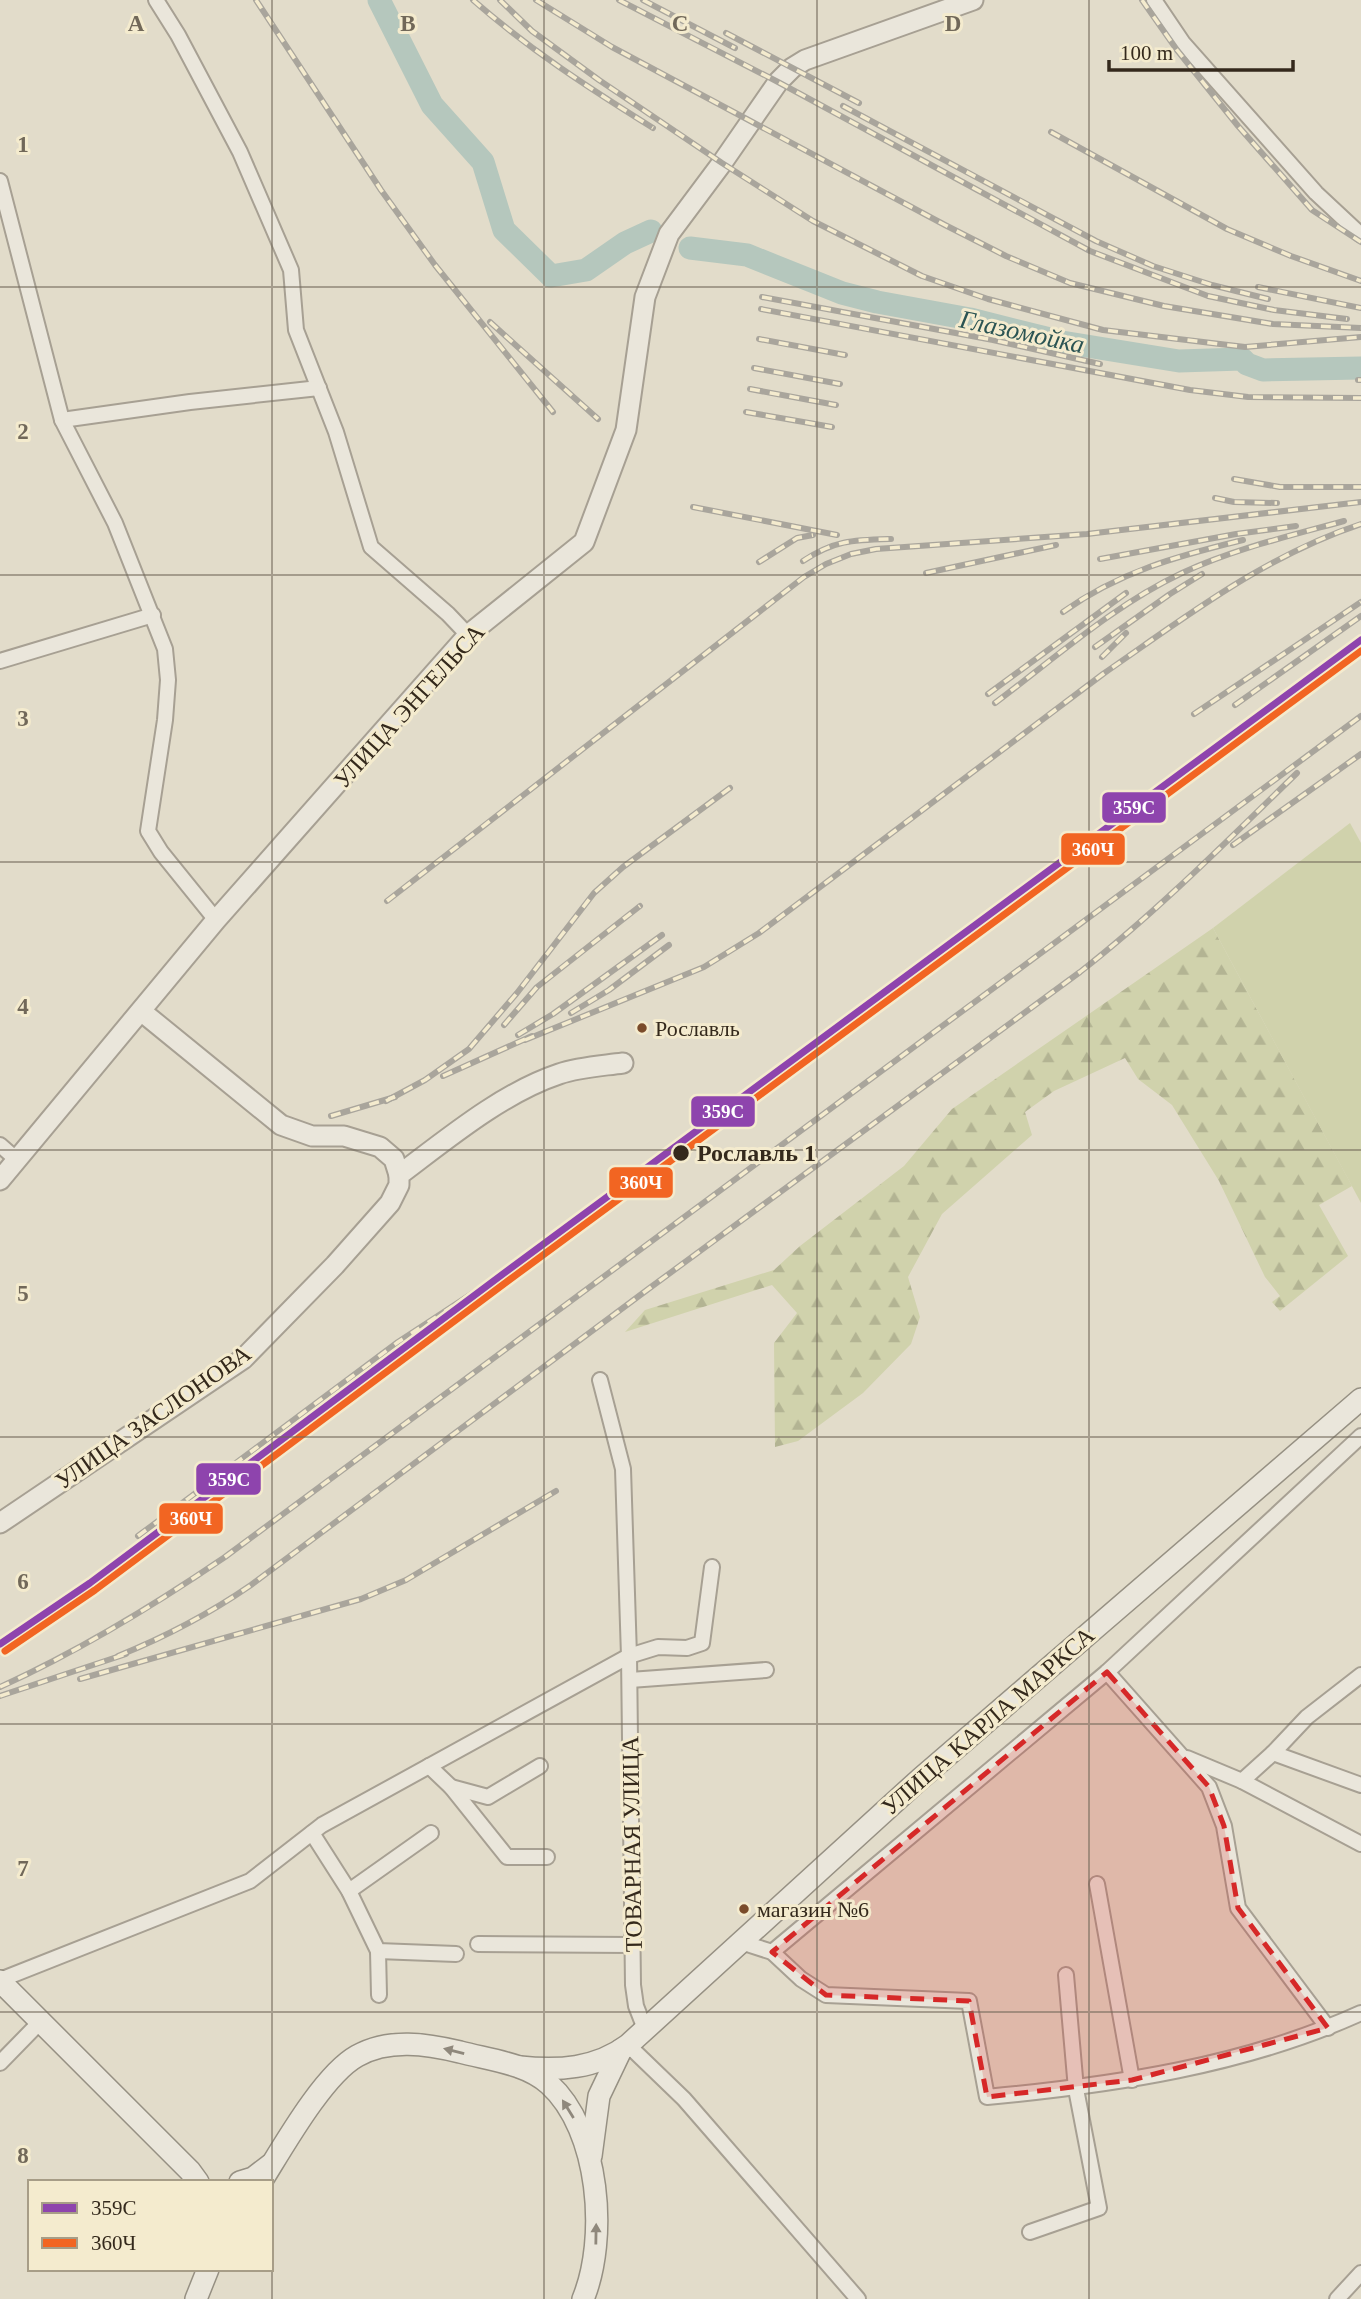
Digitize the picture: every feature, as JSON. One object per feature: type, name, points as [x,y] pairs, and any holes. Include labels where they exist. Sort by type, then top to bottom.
[{"type":"main road","name":"УЛИЦА КАРЛА МАРКСА","points":[[520,2067],[552,2070],[576,2068],[624,2047],[920,1779],[1361,1399]]},
{"type":"main road","points":[[0,1980],[195,2176]]},
{"type":"main road","points":[[262,2180],[325,2085],[342,2066],[375,2048],[421,2045],[520,2067],[548,2084],[567,2106],[591,2168],[597,2228],[595,2260],[583,2299]]},
{"type":"main road","name":"УЛИЦА КАРЛА МАРКСА","points":[[591,2168],[591,2142],[599,2096],[624,2047]]},
{"type":"main road","points":[[246,2180],[274,2161]]},
{"type":"main road","points":[[196,2299],[207,2271]]},
{"type":"street","points":[[156,0],[178,35],[240,152],[291,270],[296,330],[336,432],[371,547],[448,614],[468,635]]},
{"type":"street","name":"УЛИЦА ЭНГЕЛЬСА","points":[[0,1180],[216,920],[468,635],[584,542],[626,430],[645,297],[669,234],[778,82],[805,60],[973,0]]},
{"type":"street","points":[[1154,0],[1183,43],[1316,193],[1361,235]]},
{"type":"street","points":[[0,181],[62,419],[115,523],[165,649],[168,680],[165,720],[148,831],[161,852],[216,920]]},
{"type":"street","points":[[62,419],[319,388]]},
{"type":"street","points":[[0,661],[153,615]]},
{"type":"street","points":[[141,1011],[281,1125],[312,1136],[344,1136],[380,1147],[394,1159],[399,1175],[453,1135],[528,1088],[562,1073],[623,1063]]},
{"type":"street","points":[[0,1145],[17,1160]]},
{"type":"street","name":"УЛИЦА ЗАСЛОНОВА","points":[[0,1523],[243,1359],[335,1265],[390,1203],[399,1185],[399,1175]]},
{"type":"street","name":"ТОВАРНАЯ УЛИЦА","points":[[600,1380],[623,1469],[629,1657],[633,1985],[636,2006],[646,2029]]},
{"type":"street","name":"УЛИЦА КАРЛА МАРКСА","points":[[772,1952],[1107,1672],[1361,1436]]},
{"type":"street","points":[[0,1980],[250,1881],[322,1825],[629,1657],[658,1647],[687,1648],[702,1643],[712,1567]]},
{"type":"street","points":[[629,1679],[766,1670]]},
{"type":"street","points":[[1107,1672],[1209,1787],[1224,1826],[1238,1908],[1328,2028]]},
{"type":"street","points":[[1242,1781],[1307,1717],[1361,1675]]},
{"type":"street","points":[[1273,1753],[1361,1785]]},
{"type":"street","points":[[1181,1755],[1242,1781],[1361,1844]]},
{"type":"street","points":[[429,1766],[451,1787],[507,1857],[547,1857]]},
{"type":"street","points":[[451,1787],[488,1797],[540,1766]]},
{"type":"street","points":[[312,1833],[349,1891],[378,1951],[379,1995]]},
{"type":"street","points":[[349,1891],[431,1833]]},
{"type":"street","points":[[1097,1884],[1132,2080]]},
{"type":"street","points":[[741,1942],[772,1952],[802,1979],[826,1995],[969,2001],[987,2097],[1076,2089],[1132,2080],[1287,2043],[1361,2013]]},
{"type":"street","points":[[478,1944],[633,1945]]},
{"type":"street","points":[[378,1951],[456,1954]]},
{"type":"street","points":[[1030,2232],[1099,2208],[1076,2089],[1066,1975]]},
{"type":"street","points":[[0,2063],[40,2022]]},
{"type":"street","points":[[624,2047],[684,2099],[858,2299]]},
{"type":"street","points":[[1337,2299],[1361,2273]]},
{"type":"highlighted area","points":[[1107,1672],[1209,1787],[1224,1826],[1238,1908],[1328,2028],[1132,2080],[987,2097],[969,2001],[826,1995],[772,1952]]},
{"type":"green space","points":[[1350,823],[1361,843],[1361,1203],[1213,928]]},
{"type":"green space","points":[[1213,928],[1352,1186],[1319,1205],[1348,1256],[1280,1311],[1272,1302],[1280,1296],[1265,1277],[1219,1181],[1172,1105],[1138,1079],[1125,1058],[1054,1091],[1025,1112],[1032,1135],[942,1214],[908,1277],[920,1317],[911,1344],[863,1393],[798,1441],[775,1447],[774,1343],[797,1313],[772,1285],[625,1332],[645,1310],[774,1270],[800,1246],[904,1166],[952,1109]]},
{"type":"waterway","name":"Глазомойка","points":[[379,0],[432,105],[483,162],[504,230],[551,276],[586,270],[625,243],[651,231]]},
{"type":"waterway","name":"Глазомойка","points":[[690,248],[747,255],[842,293],[970,319],[1062,342],[1179,361],[1242,359],[1247,364],[1263,370],[1361,368]]},
{"type":"railway","points":[[256,0],[381,190],[435,265],[553,412]]},
{"type":"railway","points":[[473,0],[560,68],[653,128]]},
{"type":"railway","points":[[500,0],[532,31],[722,163],[813,221],[922,276],[988,299],[1103,330],[1245,347],[1361,337]]},
{"type":"railway","points":[[536,0],[612,47],[945,225],[1006,256],[1070,283],[1164,306],[1273,324],[1361,328]]},
{"type":"railway","points":[[619,0],[778,82],[1090,251],[1208,296],[1274,310],[1347,319]]},
{"type":"railway","points":[[643,0],[735,48]]},
{"type":"railway","points":[[1142,0],[1177,50],[1238,126],[1312,210],[1361,242]]},
{"type":"railway","points":[[726,33],[859,103]]},
{"type":"railway","points":[[843,106],[1096,241],[1153,266],[1268,299]]},
{"type":"railway","points":[[1051,132],[1227,229],[1361,281]]},
{"type":"railway","points":[[1258,287],[1361,308]]},
{"type":"railway","points":[[762,297],[993,340],[1100,364]]},
{"type":"railway","points":[[761,309],[1190,390],[1248,397],[1361,398]]},
{"type":"railway","points":[[490,322],[598,419]]},
{"type":"railway","points":[[759,339],[845,355]]},
{"type":"railway","points":[[754,368],[840,384]]},
{"type":"railway","points":[[750,389],[836,405]]},
{"type":"railway","points":[[746,412],[832,427]]},
{"type":"railway","points":[[1234,479],[1280,487],[1361,487]]},
{"type":"railway","points":[[1215,498],[1234,502],[1277,503]]},
{"type":"railway","points":[[387,901],[804,577],[826,564],[851,554],[876,549],[1087,534],[1361,502]]},
{"type":"railway","points":[[693,507],[837,535]]},
{"type":"railway","points":[[995,703],[1109,616],[1157,586],[1222,557],[1344,521]]},
{"type":"railway","points":[[525,1040],[704,967],[759,933],[1103,674],[1195,610],[1259,570],[1326,537],[1361,524]]},
{"type":"railway","points":[[1100,559],[1296,526]]},
{"type":"railway","points":[[759,562],[797,538],[813,535]]},
{"type":"railway","points":[[803,561],[845,542],[891,539]]},
{"type":"railway","points":[[1063,612],[1105,586],[1149,567],[1243,540]]},
{"type":"railway","points":[[926,573],[1056,545]]},
{"type":"railway","points":[[1095,647],[1202,574]]},
{"type":"railway","points":[[988,694],[1126,593]]},
{"type":"railway","points":[[1194,714],[1361,602]]},
{"type":"railway","points":[[1235,705],[1361,616]]},
{"type":"railway","points":[[1102,657],[1126,633]]},
{"type":"railway","points":[[0,1687],[115,1627],[225,1557],[1361,716]]},
{"type":"railway","points":[[1233,845],[1361,754]]},
{"type":"railway","points":[[118,1656],[186,1624],[251,1585],[1080,972],[1164,900],[1297,773]]},
{"type":"railway","points":[[386,1101],[425,1080],[469,1049],[517,993],[594,893],[623,867],[730,788]]},
{"type":"railway","points":[[504,1025],[537,987],[640,906]]},
{"type":"railway","points":[[518,1035],[553,1014],[662,935]]},
{"type":"railway","points":[[571,1013],[609,990],[669,945]]},
{"type":"railway","points":[[443,1076],[532,1036]]},
{"type":"railway","points":[[331,1116],[395,1097]]},
{"type":"railway","points":[[138,1536],[398,1342],[511,1268]]},
{"type":"railway","points":[[80,1679],[361,1599],[406,1580],[556,1491]]},
{"type":"railway","points":[[0,1696],[126,1654]]},
{"type":"transit line","name":"359С","points":[[0,1644],[90,1583],[511,1268],[1361,640]]},
{"type":"transit line","name":"360Ч","points":[[5,1651],[95,1590],[516,1275],[1361,651]]},
{"type":"place","name":"Рославль","points":[[642,1028]]},
{"type":"place","name":"Рославль 1","points":[[681,1153]]},
{"type":"place","name":"магазин №6","points":[[744,1909]]}]
